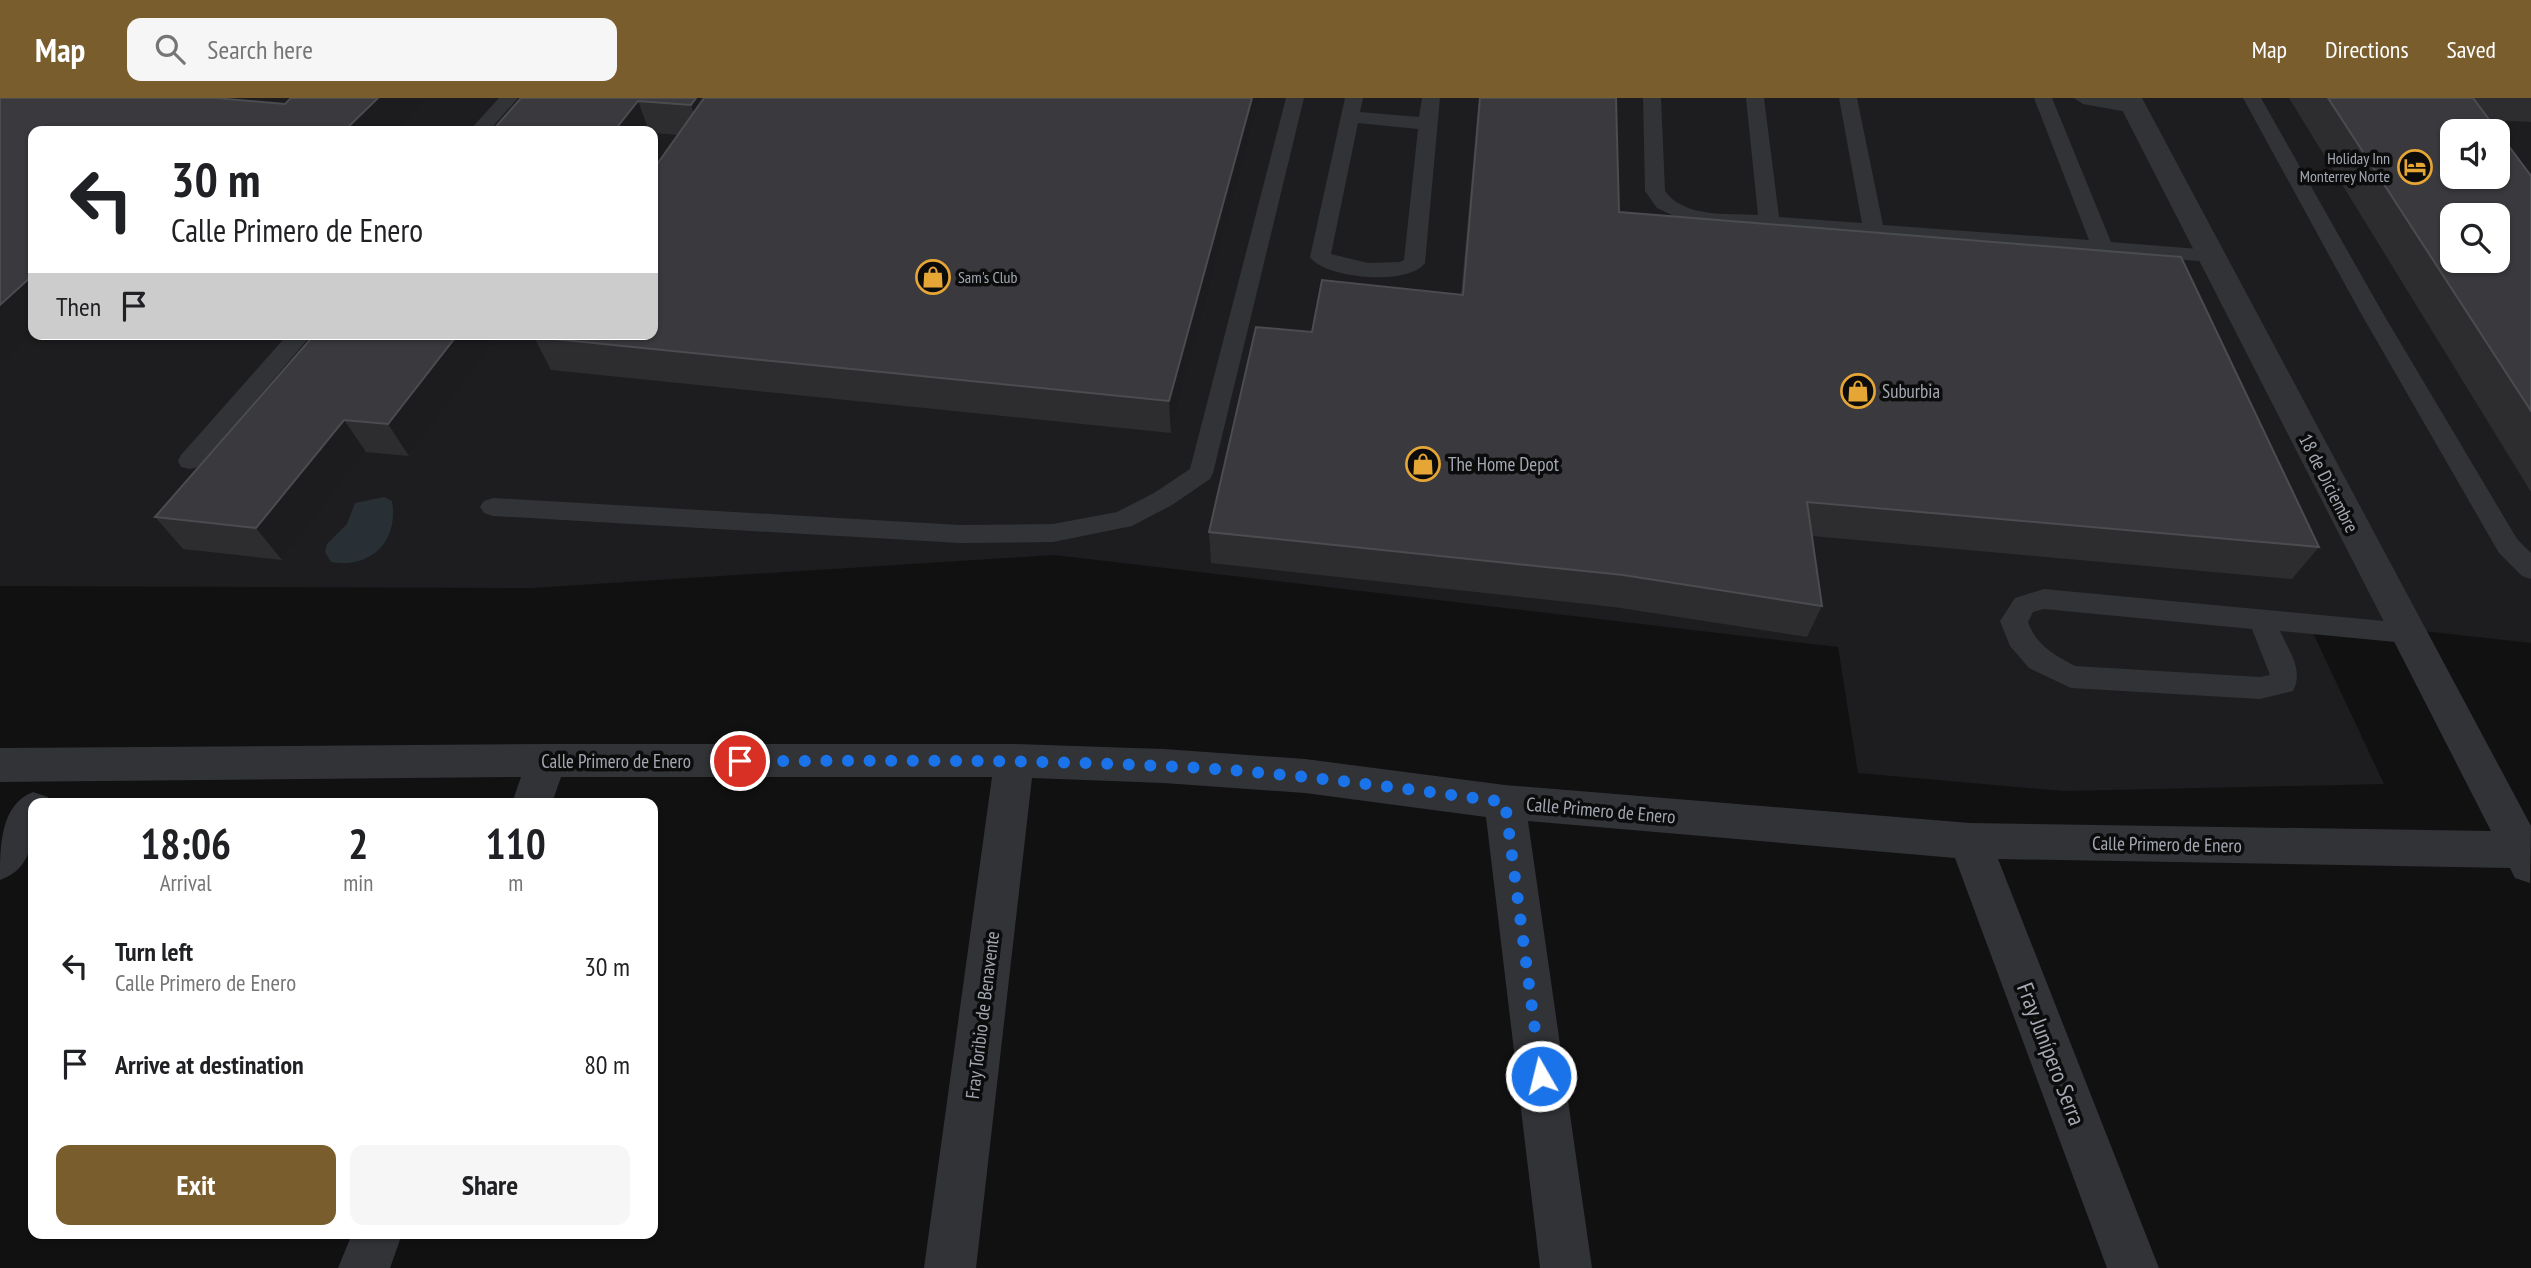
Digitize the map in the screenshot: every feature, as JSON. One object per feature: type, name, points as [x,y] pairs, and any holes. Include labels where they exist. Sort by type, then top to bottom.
[{"type":"street","name":"18 de Diciembre","points":[[2131,102],[2406,633],[2527,855]]},
{"type":"street","name":"Calle Primero de Enero","points":[[0,765],[547,760],[1014,761],[1164,766],[1305,776],[1505,802],[1970,841],[2527,855]]},
{"type":"street","points":[[534,798],[547,760]]},
{"type":"street","name":"Fray Toribio de Benavente","points":[[950,1268],[1014,761]]},
{"type":"street","points":[[40,798],[60,765]]},
{"type":"street","points":[[1505,802],[1566,1268]]},
{"type":"street","points":[[0,862],[28,817]]},
{"type":"street","name":"Fray Junípero Serra","points":[[1970,841],[2133,1268]]},
{"type":"street","points":[[364,1268],[375,1239]]},
{"type":"lane","points":[[484,126],[509,98]]},
{"type":"lane","points":[[493,507],[960,534],[1053,533],[1123,520],[1201,473],[1295,98]]},
{"type":"lane","points":[[1428,124],[1352,108],[1320,251],[1324,261],[1333,266],[1399,270],[1414,263],[1431,98]]},
{"type":"lane","points":[[1653,98],[1658,198],[1674,210],[1689,216],[1874,228],[2211,256]]},
{"type":"lane","points":[[1755,98],[1769,221]]},
{"type":"lane","points":[[1848,98],[1874,228]]},
{"type":"lane","points":[[2043,98],[2102,246]]},
{"type":"lane","points":[[2084,98],[2131,102]]},
{"type":"lane","points":[[2252,98],[2370,310],[2508,546],[2531,569]]},
{"type":"lane","points":[[190,461],[297,340]]},
{"type":"lane","points":[[2261,619],[2284,670],[2283,683],[2259,688],[2071,677],[2039,660],[2020,639],[2014,621],[2024,605],[2045,599],[2261,619],[2406,633]]},
{"type":"shaded area","points":[[0,98],[2531,98],[2531,643],[2306,618],[2384,784],[2064,791],[1858,773],[1838,647],[1054,555],[531,588],[0,586]]},
{"type":"shaded area","points":[[384,497],[392,501],[393,516],[391,529],[379,550],[358,561],[331,562],[325,552],[327,544],[347,524],[355,503]]},
{"type":"building","points":[[0,98],[215,98],[285,104],[291,98],[378,98],[349,126],[28,126],[28,280],[0,305]]},
{"type":"building","points":[[521,98],[696,98],[691,105],[638,101],[618,126],[496,126]]},
{"type":"building","name":"Sam's Club","points":[[704,98],[1252,98],[1169,401],[564,340],[658,340],[658,163]]},
{"type":"building","points":[[1480,98],[1616,98],[1619,212],[2181,257],[2319,547],[1807,502],[1822,606],[1623,575],[1209,532],[1256,327],[1312,332],[1322,280],[1463,295]]},
{"type":"building","points":[[2328,98],[2473,98],[2489,119],[2440,119],[2440,189],[2510,189],[2510,148],[2531,176],[2531,411],[2441,273],[2510,273],[2510,203],[2440,203],[2440,271]]},
{"type":"building","points":[[310,340],[453,340],[388,424],[344,420],[256,528],[155,517]]},
{"type":"place","name":"Holiday Inn Monterrey Norte","points":[[2415,167]]},
{"type":"place","name":"Sam's Club","points":[[933,277]]},
{"type":"place","name":"Suburbia","points":[[1858,391]]},
{"type":"place","name":"The Home Depot","points":[[1423,464]]},
{"type":"route","points":[[740,761],[1014,761],[1164,766],[1305,776],[1505,802],[1541,1076]]}]
